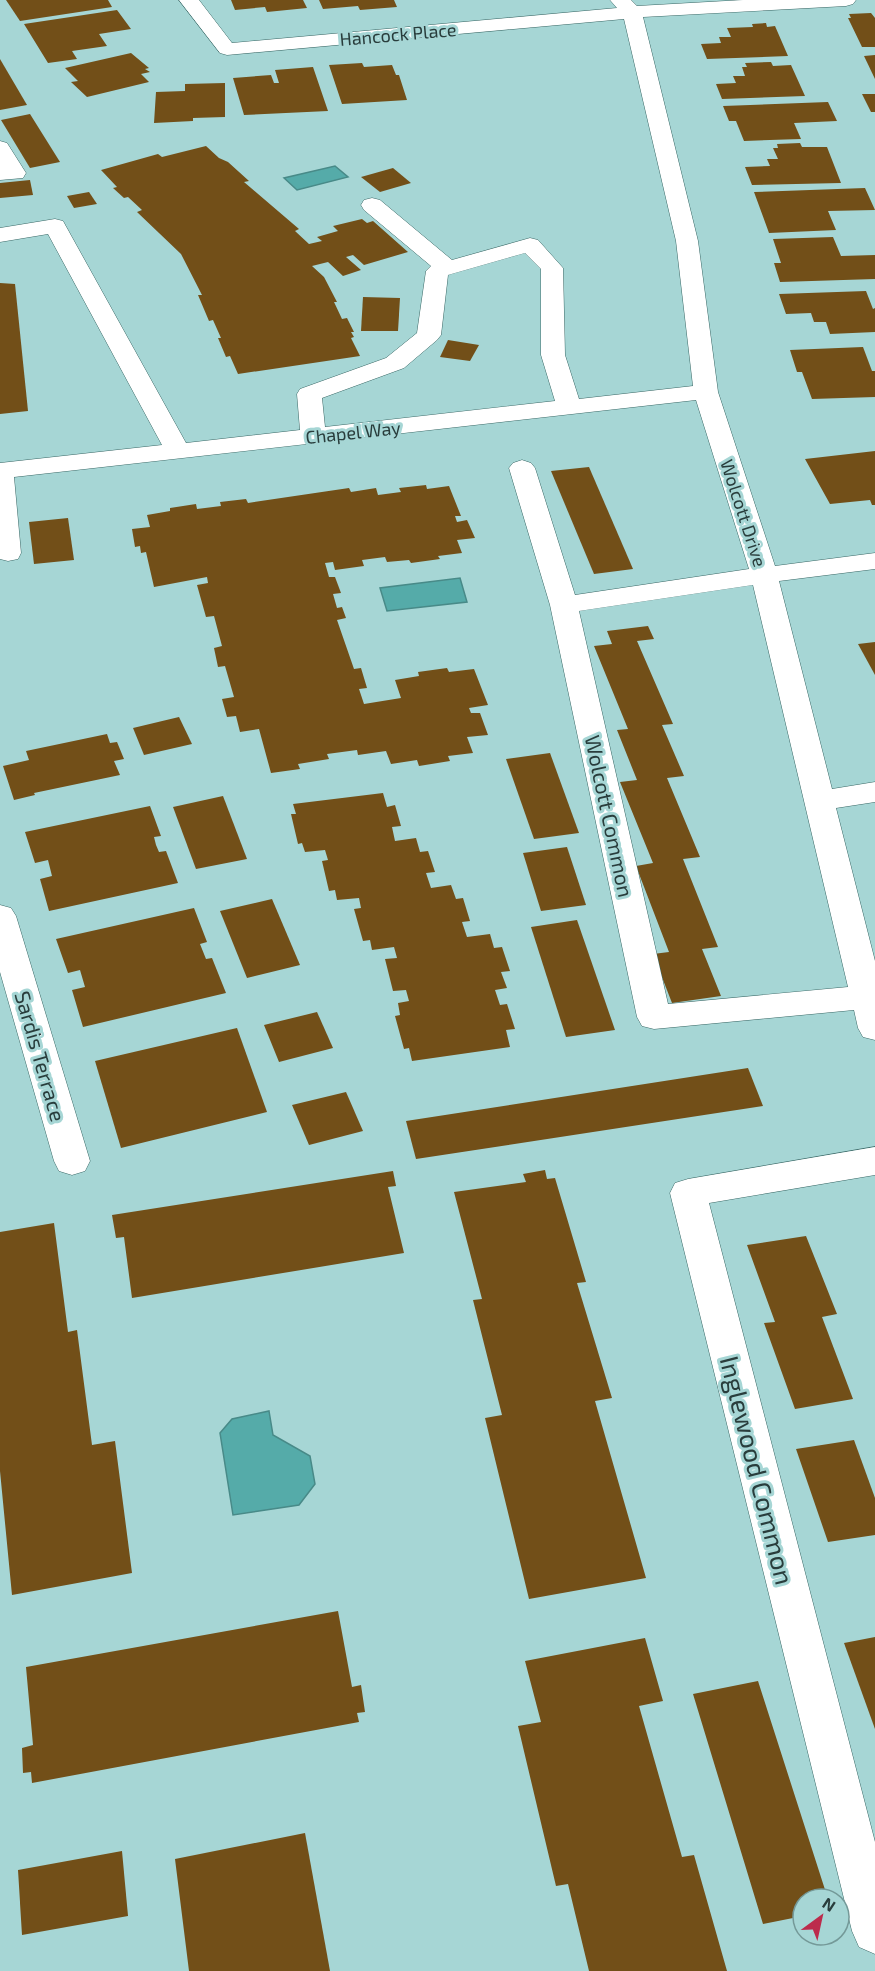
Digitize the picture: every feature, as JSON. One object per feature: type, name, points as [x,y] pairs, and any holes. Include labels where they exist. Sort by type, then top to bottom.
[{"type":"street","name":"Hancock Place","points":[[189,0],[227,50],[626,6]]},
{"type":"street","points":[[626,6],[846,0]]},
{"type":"street","name":"Wolcott Drive","points":[[626,6],[687,241],[706,392],[764,575],[875,1028]]},
{"type":"street","points":[[0,147],[15,173],[0,174]]},
{"type":"street","points":[[372,205],[448,268]]},
{"type":"street","points":[[0,235],[55,226],[178,451]]},
{"type":"street","points":[[313,436],[309,394],[395,363],[429,334],[437,271],[530,245],[552,268],[553,355],[569,407]]},
{"type":"street","name":"Chapel Way","points":[[0,471],[706,392]]},
{"type":"street","points":[[522,468],[564,605],[875,561]]},
{"type":"street","points":[[0,471],[8,553]]},
{"type":"street","name":"Wolcott Common","points":[[564,605],[654,1017],[866,997]]},
{"type":"street","points":[[821,801],[875,792]]},
{"type":"street","name":"Sardis Terrace","points":[[1,921],[72,1161]]},
{"type":"street","name":"Inglewood Common","points":[[875,1161],[688,1193],[875,1931]]},
{"type":"water","points":[[335,166],[348,177],[297,190],[284,178]]},
{"type":"water","points":[[460,578],[467,602],[387,611],[380,588]]},
{"type":"water","points":[[269,1411],[273,1435],[310,1456],[315,1484],[299,1505],[233,1515],[220,1433],[232,1419]]},
{"type":"building","points":[[6,0],[108,0],[112,7],[20,21]]},
{"type":"building","points":[[231,0],[303,0],[307,8],[267,12],[265,7],[235,10]]},
{"type":"building","points":[[319,0],[394,0],[397,7],[360,10],[358,6],[323,9]]},
{"type":"building","points":[[117,10],[131,29],[99,34],[107,46],[72,51],[77,59],[48,63],[24,24]]},
{"type":"building","points":[[871,13],[875,18],[875,47],[862,47],[848,18],[851,18],[849,14]]},
{"type":"building","points":[[766,23],[767,27],[775,26],[788,56],[707,59],[701,44],[721,43],[719,37],[731,37],[727,28],[753,27],[752,24]]},
{"type":"building","points":[[131,53],[149,68],[145,69],[150,72],[141,74],[149,82],[87,97],[71,82],[78,81],[65,68]]},
{"type":"building","points":[[875,55],[875,79],[864,56]]},
{"type":"building","points":[[0,59],[27,105],[0,110]]},
{"type":"building","points":[[771,62],[773,66],[791,65],[805,96],[722,99],[716,84],[736,83],[733,76],[745,76],[742,67],[747,67],[745,63]]},
{"type":"building","points":[[362,63],[364,67],[392,65],[396,75],[399,75],[407,100],[342,104],[329,65]]},
{"type":"building","points":[[313,67],[328,111],[244,115],[233,78],[271,75],[274,83],[279,83],[275,70]]},
{"type":"building","points":[[225,83],[225,117],[154,123],[156,92],[185,91],[185,84]]},
{"type":"building","points":[[862,94],[875,94],[875,112],[871,112]]},
{"type":"building","points":[[828,102],[837,121],[794,123],[801,139],[744,141],[736,121],[729,121],[723,106]]},
{"type":"building","points":[[30,114],[60,162],[30,168],[1,120]]},
{"type":"building","points":[[800,143],[802,147],[827,147],[841,183],[752,185],[745,167],[770,166],[767,159],[778,159],[773,148],[778,148],[777,144]]},
{"type":"building","points":[[206,146],[249,181],[244,182],[299,229],[295,231],[309,244],[322,241],[317,237],[338,231],[333,226],[362,219],[367,223],[373,221],[408,252],[364,265],[353,255],[346,257],[361,270],[343,276],[328,262],[312,266],[324,277],[337,302],[334,302],[342,319],[347,318],[354,332],[351,332],[354,337],[351,338],[360,356],[238,374],[230,356],[226,357],[218,338],[221,338],[213,320],[209,321],[198,295],[202,295],[181,254],[137,212],[142,210],[128,197],[124,198],[113,188],[117,187],[101,170],[158,154],[162,157]]},
{"type":"building","points":[[393,168],[411,183],[380,192],[361,177]]},
{"type":"building","points":[[30,180],[33,195],[0,198],[0,183]]},
{"type":"building","points":[[865,188],[875,210],[828,211],[836,230],[769,233],[754,192]]},
{"type":"building","points":[[89,192],[97,204],[74,208],[67,196]]},
{"type":"building","points":[[833,237],[841,256],[875,255],[875,279],[780,282],[774,263],[781,263],[773,239]]},
{"type":"building","points":[[0,283],[15,284],[28,411],[0,414]]},
{"type":"building","points":[[866,291],[873,309],[875,308],[875,332],[830,334],[826,322],[814,322],[811,313],[786,314],[779,294]]},
{"type":"building","points":[[363,297],[400,298],[398,331],[361,331]]},
{"type":"building","points":[[448,340],[479,345],[470,361],[440,357]]},
{"type":"building","points":[[863,347],[872,371],[875,371],[875,397],[812,399],[802,372],[797,372],[790,350]]},
{"type":"building","points":[[875,451],[875,505],[872,505],[870,500],[830,504],[805,459]]},
{"type":"building","points":[[589,467],[633,569],[594,574],[551,471]]},
{"type":"building","points":[[426,485],[427,489],[449,486],[461,516],[455,516],[457,522],[467,520],[475,538],[457,540],[462,553],[438,556],[440,559],[411,563],[409,560],[387,562],[385,557],[362,560],[364,566],[335,570],[333,562],[325,563],[329,577],[335,577],[341,593],[333,594],[337,608],[342,607],[346,618],[337,620],[354,669],[361,668],[367,688],[359,689],[364,704],[401,698],[395,680],[419,676],[418,672],[447,668],[449,672],[474,669],[488,705],[469,708],[471,713],[480,713],[488,735],[467,737],[473,753],[448,756],[450,761],[419,766],[417,760],[391,764],[386,751],[358,755],[357,750],[327,754],[329,759],[298,764],[300,769],[271,773],[259,729],[240,732],[236,716],[227,717],[222,699],[234,697],[225,666],[218,667],[214,648],[222,646],[214,616],[206,617],[197,585],[208,583],[207,577],[154,587],[146,552],[141,553],[140,546],[135,547],[132,529],[150,527],[147,515],[196,504],[197,509],[221,506],[220,502],[246,499],[248,503],[349,488],[351,492],[376,488],[378,495],[401,492],[399,488]]},
{"type":"building","points":[[68,518],[74,560],[34,564],[29,522]]},
{"type":"building","points":[[648,626],[654,639],[637,641],[673,724],[662,725],[684,776],[667,778],[700,857],[683,859],[718,947],[702,949],[721,996],[672,1003],[653,954],[669,952],[636,866],[653,863],[620,782],[637,780],[617,730],[628,729],[594,646],[612,644],[607,631]]},
{"type":"building","points":[[875,642],[875,675],[858,644]]},
{"type":"building","points":[[179,717],[192,744],[144,755],[133,728]]},
{"type":"building","points":[[107,734],[110,743],[117,742],[124,759],[114,761],[120,775],[34,793],[35,795],[14,800],[3,766],[29,760],[26,751]]},
{"type":"building","points":[[550,753],[579,833],[534,839],[506,759]]},
{"type":"building","points":[[383,793],[387,807],[395,805],[401,826],[392,827],[395,841],[416,838],[420,852],[428,851],[435,872],[426,873],[431,888],[451,885],[456,899],[463,898],[470,921],[462,922],[467,937],[490,934],[494,948],[502,947],[510,971],[501,972],[507,988],[495,990],[500,1005],[507,1004],[515,1029],[506,1030],[510,1047],[412,1061],[409,1048],[404,1049],[395,1016],[400,1015],[398,1003],[409,1001],[406,990],[393,991],[385,959],[397,958],[394,947],[372,950],[370,940],[363,941],[354,909],[361,908],[359,898],[337,900],[335,890],[329,891],[322,861],[328,860],[325,850],[305,852],[302,843],[298,844],[291,814],[296,814],[293,804]]},
{"type":"building","points":[[223,796],[247,859],[196,869],[173,807]]},
{"type":"building","points":[[150,806],[161,836],[154,837],[156,845],[159,852],[166,851],[178,883],[49,911],[40,879],[52,876],[48,860],[35,863],[25,832]]},
{"type":"building","points":[[567,847],[586,905],[541,911],[523,853]]},
{"type":"building","points":[[272,899],[300,965],[247,978],[220,911]]},
{"type":"building","points":[[194,908],[207,942],[200,944],[206,959],[212,958],[226,993],[83,1027],[72,990],[85,987],[80,970],[68,973],[56,939]]},
{"type":"building","points":[[577,920],[615,1030],[566,1037],[531,927]]},
{"type":"building","points":[[317,1012],[333,1048],[279,1062],[264,1025]]},
{"type":"building","points":[[237,1028],[267,1112],[121,1148],[95,1061]]},
{"type":"building","points":[[748,1068],[763,1106],[416,1159],[406,1121]]},
{"type":"building","points":[[346,1092],[363,1131],[309,1145],[292,1105]]},
{"type":"building","points":[[545,1170],[547,1179],[555,1178],[586,1282],[577,1283],[612,1398],[595,1401],[646,1578],[529,1599],[485,1418],[502,1415],[473,1300],[482,1299],[454,1192],[526,1182],[523,1174]]},
{"type":"building","points":[[393,1171],[396,1186],[388,1187],[404,1253],[132,1298],[124,1237],[116,1238],[112,1215]]},
{"type":"building","points":[[54,1223],[68,1332],[77,1330],[92,1445],[115,1441],[132,1573],[12,1595],[0,1471],[0,1232]]},
{"type":"building","points":[[806,1236],[837,1314],[822,1317],[853,1399],[795,1409],[764,1323],[775,1322],[747,1245]]},
{"type":"building","points":[[854,1440],[875,1498],[875,1535],[828,1542],[796,1449]]},
{"type":"building","points":[[338,1611],[352,1687],[361,1685],[365,1712],[357,1713],[359,1722],[32,1783],[31,1772],[23,1773],[22,1748],[33,1745],[26,1667]]},
{"type":"building","points":[[875,1637],[875,1729],[844,1643]]},
{"type":"building","points":[[645,1638],[663,1701],[639,1706],[682,1857],[694,1855],[727,1971],[589,1971],[568,1884],[556,1886],[518,1726],[541,1722],[525,1661]]},
{"type":"building","points":[[758,1681],[824,1887],[791,1887],[791,1918],[763,1924],[693,1694]]},
{"type":"building","points":[[305,1833],[330,1971],[189,1971],[175,1859]]},
{"type":"building","points":[[122,1851],[128,1916],[22,1935],[18,1870]]}]
